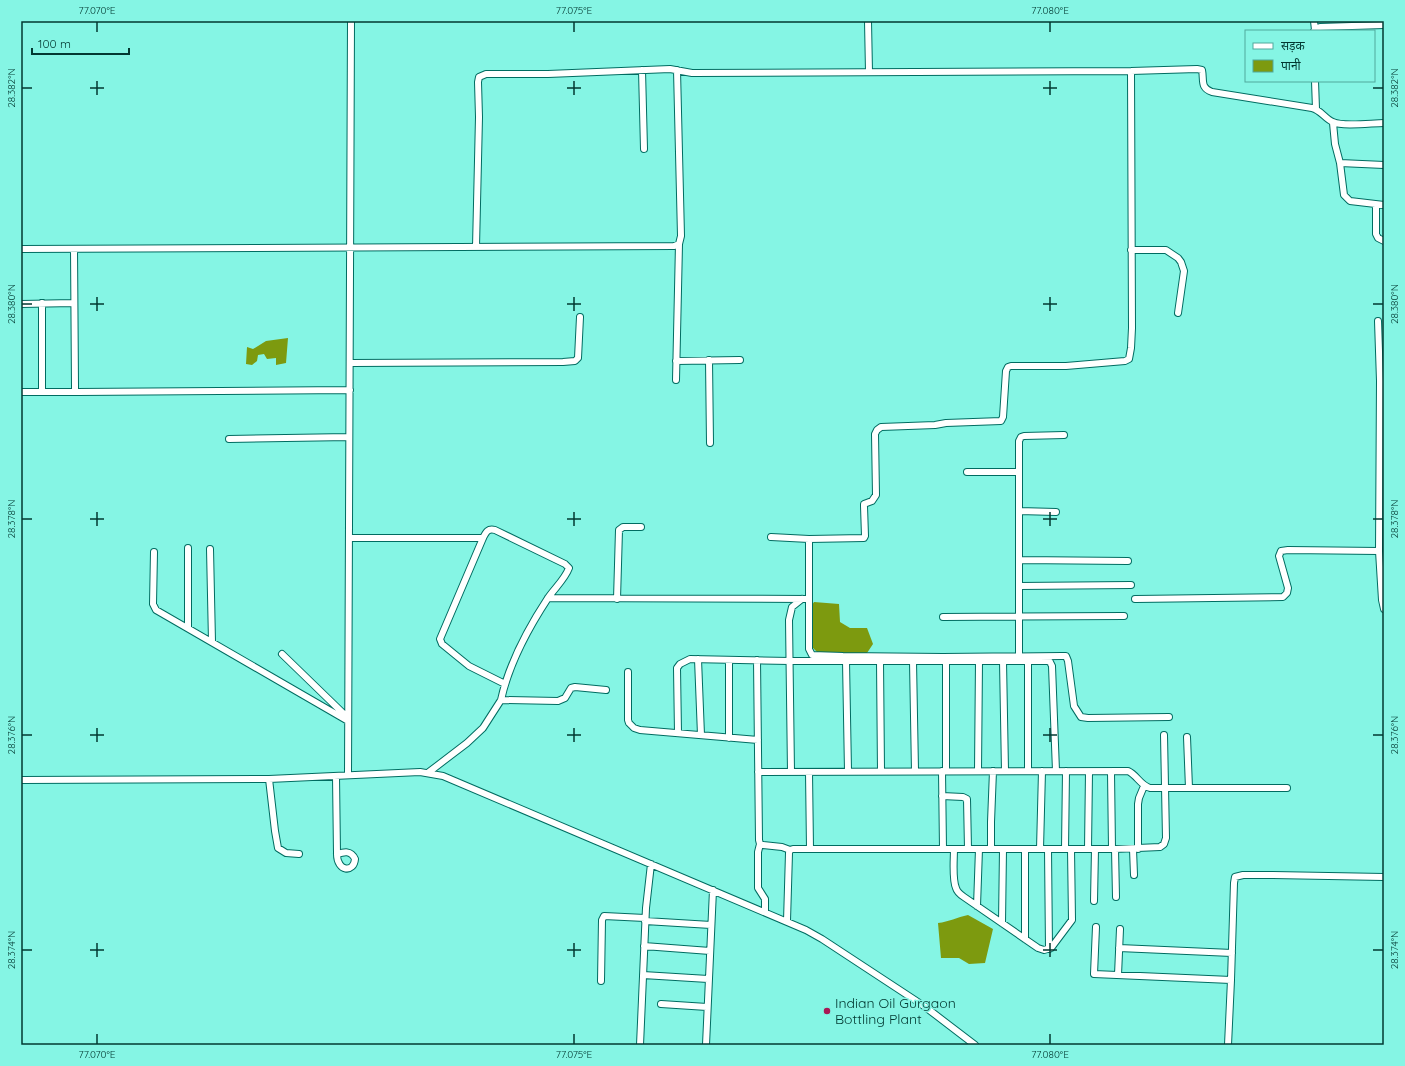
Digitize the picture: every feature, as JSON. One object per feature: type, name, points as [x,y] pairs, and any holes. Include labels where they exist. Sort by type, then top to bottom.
[{"type":"street","points":[[348,775],[351,21]]},
{"type":"street","points":[[868,21],[869,72]]},
{"type":"street","points":[[1316,30],[1320,27],[1384,25]]},
{"type":"street","points":[[476,247],[479,77],[486,74],[548,74],[670,69],[692,73],[1131,71],[1200,69],[1203,73],[1203,86],[1207,90],[1316,109],[1333,122],[1349,124],[1384,123]]},
{"type":"street","points":[[642,70],[644,149]]},
{"type":"street","points":[[676,380],[679,244],[681,236],[677,70]]},
{"type":"street","points":[[771,537],[809,539],[864,538],[864,506],[866,502],[872,501],[876,495],[875,434],[881,427],[1001,421],[1003,417],[1006,370],[1008,367],[1066,366],[1128,360],[1132,348],[1131,71]]},
{"type":"street","points":[[1315,82],[1316,109]]},
{"type":"street","points":[[1333,122],[1336,151],[1340,163],[1344,195],[1346,199],[1350,201],[1384,205]]},
{"type":"street","points":[[1340,163],[1384,165]]},
{"type":"street","points":[[1376,205],[1376,234],[1378,238],[1384,241]]},
{"type":"street","points":[[21,249],[350,246],[674,246],[679,244]]},
{"type":"street","points":[[74,249],[75,390],[77,392]]},
{"type":"street","points":[[1132,250],[1166,250],[1178,258],[1181,262],[1184,271],[1178,313]]},
{"type":"street","points":[[42,303],[42,392]]},
{"type":"street","points":[[21,304],[74,303]]},
{"type":"street","points":[[350,363],[575,361],[578,358],[580,316]]},
{"type":"street","points":[[1378,321],[1382,381],[1379,551],[1382,600],[1384,609]]},
{"type":"street","points":[[709,360],[710,443]]},
{"type":"street","points":[[676,361],[740,360]]},
{"type":"street","points":[[21,392],[350,390]]},
{"type":"street","points":[[1019,656],[1019,441],[1021,437],[1064,436]]},
{"type":"street","points":[[229,439],[350,437]]},
{"type":"street","points":[[967,472],[1019,472]]},
{"type":"street","points":[[1019,511],[1056,512]]},
{"type":"street","points":[[617,599],[619,530],[624,527],[641,527]]},
{"type":"street","points":[[429,772],[467,743],[480,731],[488,720],[501,700],[505,684],[518,650],[548,598],[568,571],[568,566],[495,530],[490,529],[483,538],[440,639],[442,644],[469,666],[505,684]]},
{"type":"street","points":[[349,538],[483,538]]},
{"type":"street","points":[[809,539],[806,598],[809,649],[812,655],[1066,656],[1074,706],[1081,717],[1169,717]]},
{"type":"street","points":[[188,548],[188,628]]},
{"type":"street","points":[[210,549],[212,642]]},
{"type":"street","points":[[1135,599],[1283,597],[1288,593],[1288,588],[1279,556],[1281,551],[1379,551]]},
{"type":"street","points":[[154,552],[154,607],[348,720]]},
{"type":"street","points":[[1019,560],[1128,561]]},
{"type":"street","points":[[1019,586],[1131,585]]},
{"type":"street","points":[[548,598],[806,598]]},
{"type":"street","points":[[791,772],[789,620],[790,611],[793,606],[806,598]]},
{"type":"street","points":[[943,617],[1124,616]]},
{"type":"street","points":[[282,654],[348,720]]},
{"type":"street","points":[[698,659],[701,735]]},
{"type":"street","points":[[678,733],[677,668],[684,661],[698,659],[790,661],[1048,661],[1052,666],[1056,771]]},
{"type":"street","points":[[728,738],[729,660]]},
{"type":"street","points":[[757,660],[760,844],[758,852],[758,888],[765,899],[765,912]]},
{"type":"street","points":[[846,661],[848,771]]},
{"type":"street","points":[[880,661],[882,771]]},
{"type":"street","points":[[913,661],[914,771]]},
{"type":"street","points":[[943,849],[942,796],[944,771],[946,661]]},
{"type":"street","points":[[978,661],[978,771]]},
{"type":"street","points":[[1003,661],[1006,771]]},
{"type":"street","points":[[1028,661],[1028,771]]},
{"type":"street","points":[[628,672],[628,723],[634,728],[640,730],[758,740]]},
{"type":"street","points":[[501,700],[558,701],[565,698],[571,688],[575,687],[606,690]]},
{"type":"street","points":[[760,844],[782,847],[790,850],[1158,848],[1164,844],[1166,838],[1164,735]]},
{"type":"street","points":[[1187,737],[1189,788]]},
{"type":"street","points":[[991,849],[993,771]]},
{"type":"street","points":[[1040,849],[1042,771]]},
{"type":"street","points":[[954,849],[954,882],[956,889],[964,898],[1038,948],[1044,950],[1049,949],[1072,920],[1066,771]]},
{"type":"street","points":[[21,780],[269,779],[429,772],[456,780],[650,864],[787,921],[822,939],[906,994],[942,1019],[974,1045]]},
{"type":"street","points":[[758,772],[1131,772],[1144,786],[1150,788],[1287,788]]},
{"type":"street","points":[[809,772],[810,849]]},
{"type":"street","points":[[1089,772],[1094,901]]},
{"type":"street","points":[[1111,772],[1116,897]]},
{"type":"street","points":[[336,776],[337,854]]},
{"type":"street","points":[[269,779],[278,848],[286,853],[299,854]]},
{"type":"street","points":[[1134,875],[1138,804],[1144,786]]},
{"type":"street","points":[[942,796],[963,796],[967,799],[968,849]]},
{"type":"street","points":[[977,906],[980,849]]},
{"type":"street","points":[[1002,849],[1002,923]]},
{"type":"street","points":[[1025,849],[1025,939]]},
{"type":"street","points":[[1048,849],[1049,949]]},
{"type":"street","points":[[787,921],[790,850]]},
{"type":"street","points":[[640,1045],[645,920],[650,864]]},
{"type":"street","points":[[1228,1045],[1234,879],[1238,876],[1384,877]]},
{"type":"street","points":[[706,1045],[713,890]]},
{"type":"street","points":[[602,981],[602,920],[604,916],[711,925]]},
{"type":"street","points":[[1096,927],[1094,974],[1231,980]]},
{"type":"street","points":[[1118,975],[1120,929]]},
{"type":"street","points":[[644,946],[710,951]]},
{"type":"street","points":[[1119,948],[1232,953]]},
{"type":"street","points":[[643,975],[708,979]]},
{"type":"street","points":[[661,1004],[707,1007]]},
{"type":"water","points":[[288,338],[286,363],[276,365],[276,358],[267,359],[264,354],[258,355],[257,361],[252,365],[246,364],[247,347],[253,349],[266,341]]},
{"type":"water","points":[[814,602],[839,604],[840,622],[850,628],[867,628],[873,644],[867,653],[818,653],[810,645],[810,608]]},
{"type":"water","points":[[968,915],[993,929],[985,963],[969,964],[959,958],[941,958],[938,923]]},
{"type":"place","name":"Indian Oil Gurgaon Bottling Plant","points":[[827,1011]]}]
